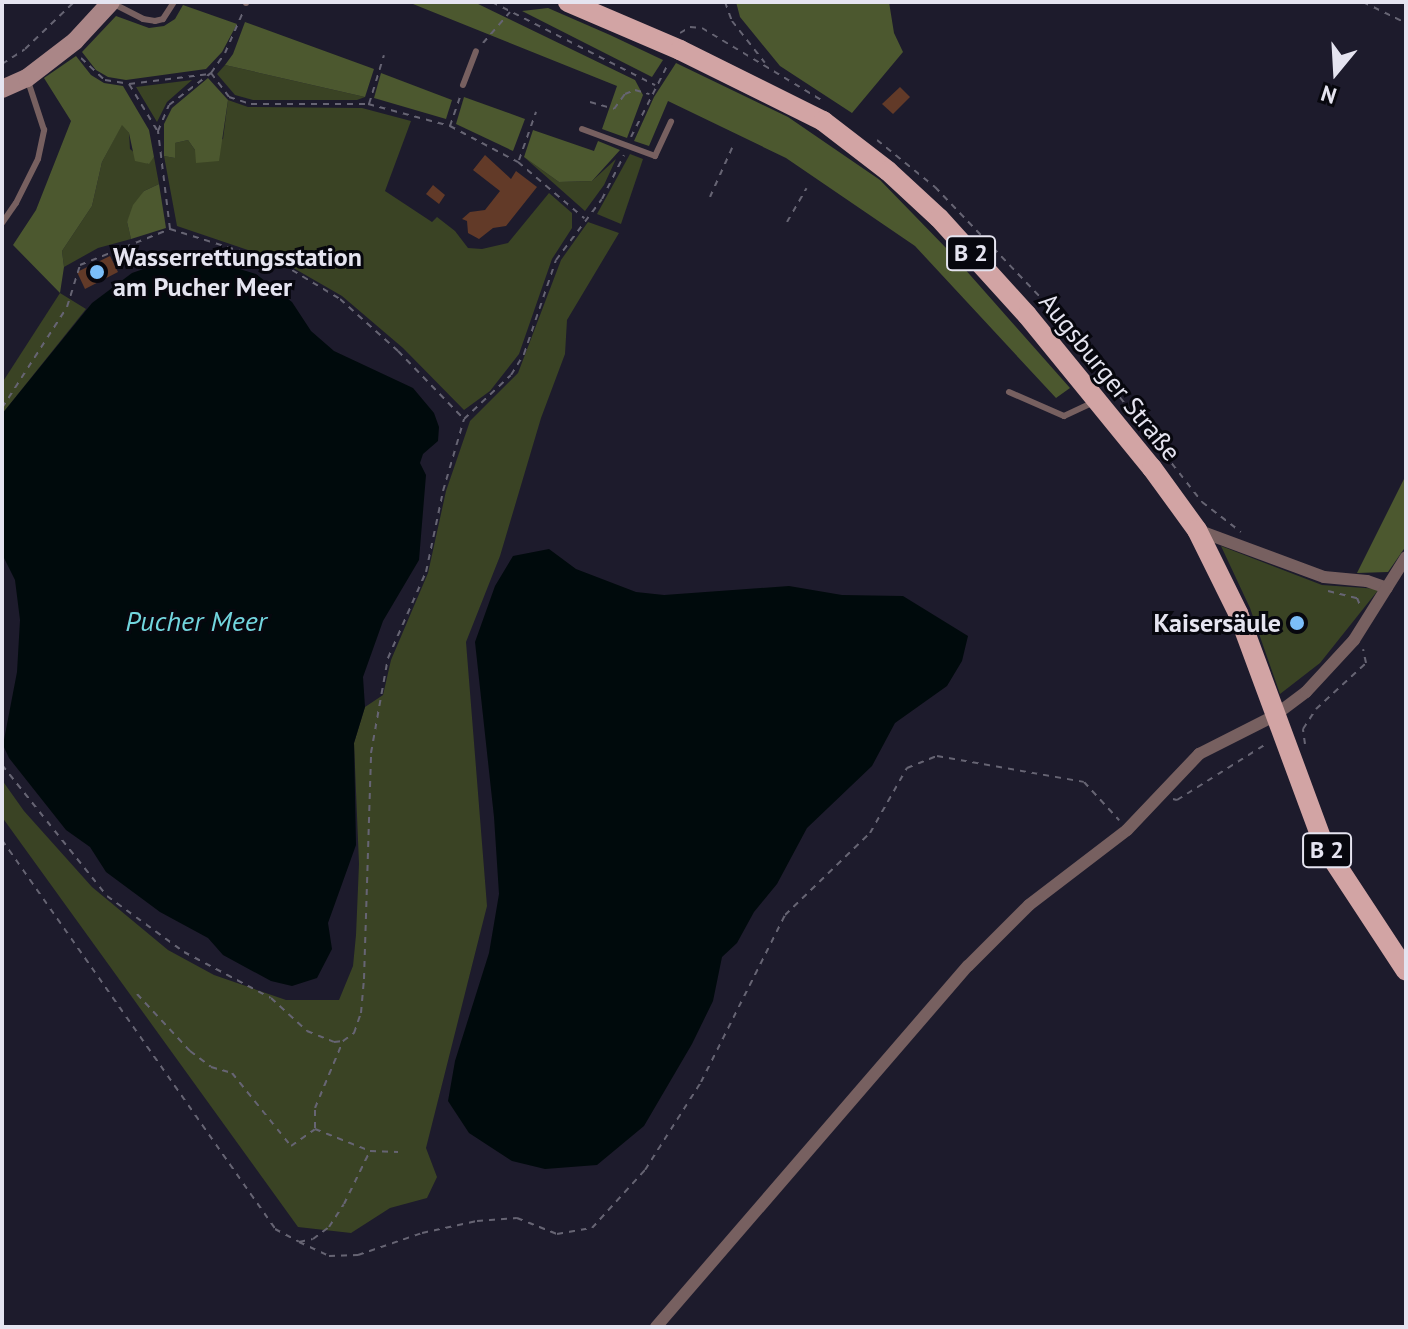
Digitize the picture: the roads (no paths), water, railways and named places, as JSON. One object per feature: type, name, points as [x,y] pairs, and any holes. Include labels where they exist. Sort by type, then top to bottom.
[{"type":"main road","points":[[2,89],[27,78],[75,41],[111,2]]},
{"type":"main road","name":"Augsburger Straße","points":[[568,2],[747,82],[849,135],[939,218],[1027,315],[1197,530],[1238,613],[1277,726],[1324,846],[1406,971]]},
{"type":"street","points":[[1197,530],[1324,577],[1367,581],[1387,588]]},
{"type":"street","points":[[656,1327],[968,966],[1029,905],[1127,830],[1199,754],[1277,726],[1354,640],[1406,557]]},
{"type":"lane","points":[[111,2],[143,19],[155,21],[163,19],[174,2]]},
{"type":"lane","points":[[463,85],[476,51]]},
{"type":"lane","points":[[2,223],[38,159],[44,130],[27,78]]},
{"type":"lane","points":[[582,129],[655,156],[671,121]]},
{"type":"lane","points":[[1009,392],[1064,416],[1097,400]]},
{"type":"water","name":"Pucher Meer","points":[[172,259],[213,261],[256,274],[292,302],[311,331],[334,351],[413,388],[434,413],[439,427],[438,441],[423,454],[420,463],[426,475],[419,560],[383,621],[363,677],[365,707],[354,743],[356,845],[328,923],[332,949],[317,978],[292,986],[271,981],[223,955],[208,938],[160,912],[106,872],[90,847],[66,830],[9,758],[3,745],[17,672],[20,620],[15,580],[2,554],[2,414],[92,303],[132,273]]},
{"type":"water","points":[[549,549],[576,569],[636,592],[664,595],[789,586],[842,595],[903,596],[968,636],[962,661],[947,686],[895,723],[872,766],[807,828],[777,884],[754,912],[737,943],[722,957],[713,1001],[644,1126],[597,1165],[545,1169],[512,1161],[469,1133],[448,1101],[455,1061],[489,953],[499,894],[475,642],[495,586],[513,556]]},
{"type":"place","name":"Wasserrettungsstation am Pucher Meer","points":[[97,272]]},
{"type":"place","name":"Kaisersäule","points":[[1297,623]]}]
